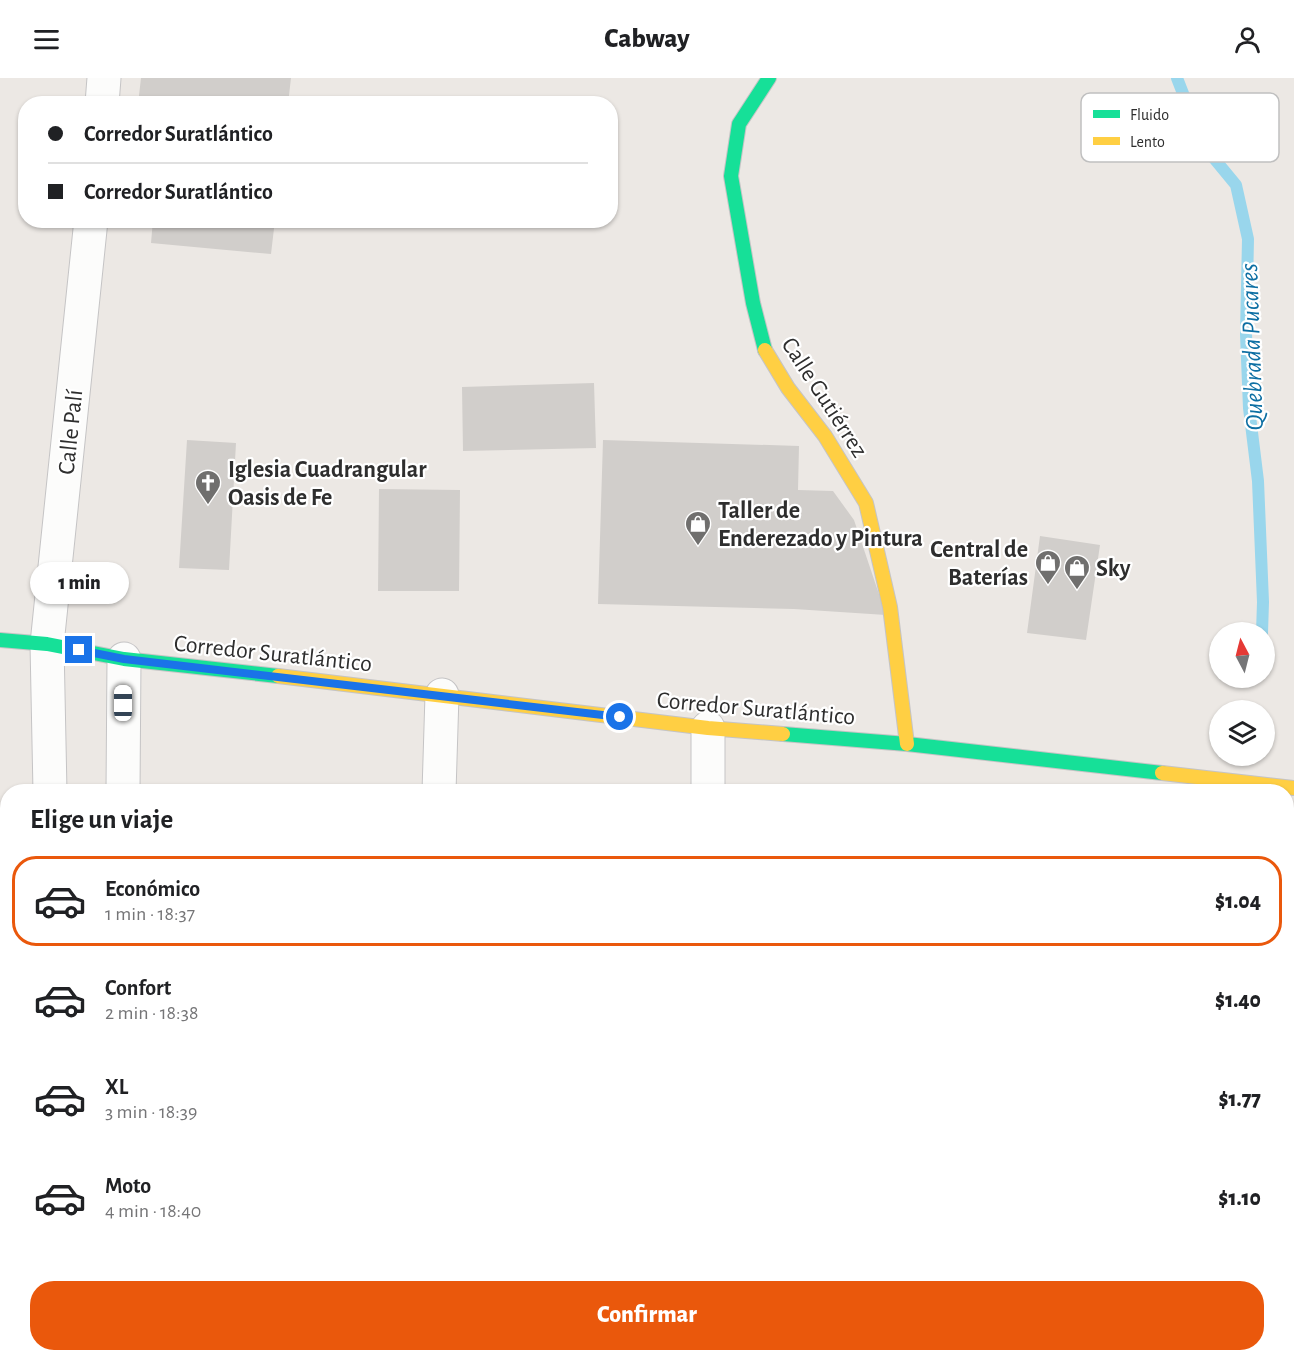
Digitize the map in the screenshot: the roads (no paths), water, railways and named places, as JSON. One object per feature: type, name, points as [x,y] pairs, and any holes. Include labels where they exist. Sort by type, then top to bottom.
[{"type":"main road","name":"Calle Gutiérrez","points":[[769,78],[739,124],[731,176],[753,303],[764,349],[788,388],[825,436],[866,502],[890,607],[908,744]]},
{"type":"main road","name":"Corredor Suratlántico","points":[[0,640],[47,644],[124,659],[708,728],[908,744],[1259,784]]},
{"type":"street","points":[[103,96],[104,78]]},
{"type":"street","name":"Calle Palí","points":[[50,784],[47,644],[90,228]]},
{"type":"street","points":[[123,784],[124,659]]},
{"type":"street","points":[[439,784],[442,695]]},
{"type":"street","points":[[708,728],[708,784]]},
{"type":"waterway","name":"Quebrada Pucares","points":[[1177,78],[1183,93]]},
{"type":"waterway","name":"Quebrada Pucares","points":[[1217,162],[1236,185],[1248,239],[1246,334],[1249,408],[1258,481],[1262,622]]},
{"type":"place","name":"Iglesia Cuadrangular Oasis de Fe","points":[[208,506]]},
{"type":"place","name":"Taller de Enderezado y Pintura","points":[[698,547]]},
{"type":"place","name":"Central de Baterías","points":[[1048,586]]},
{"type":"place","name":"Sky","points":[[1077,591]]}]
